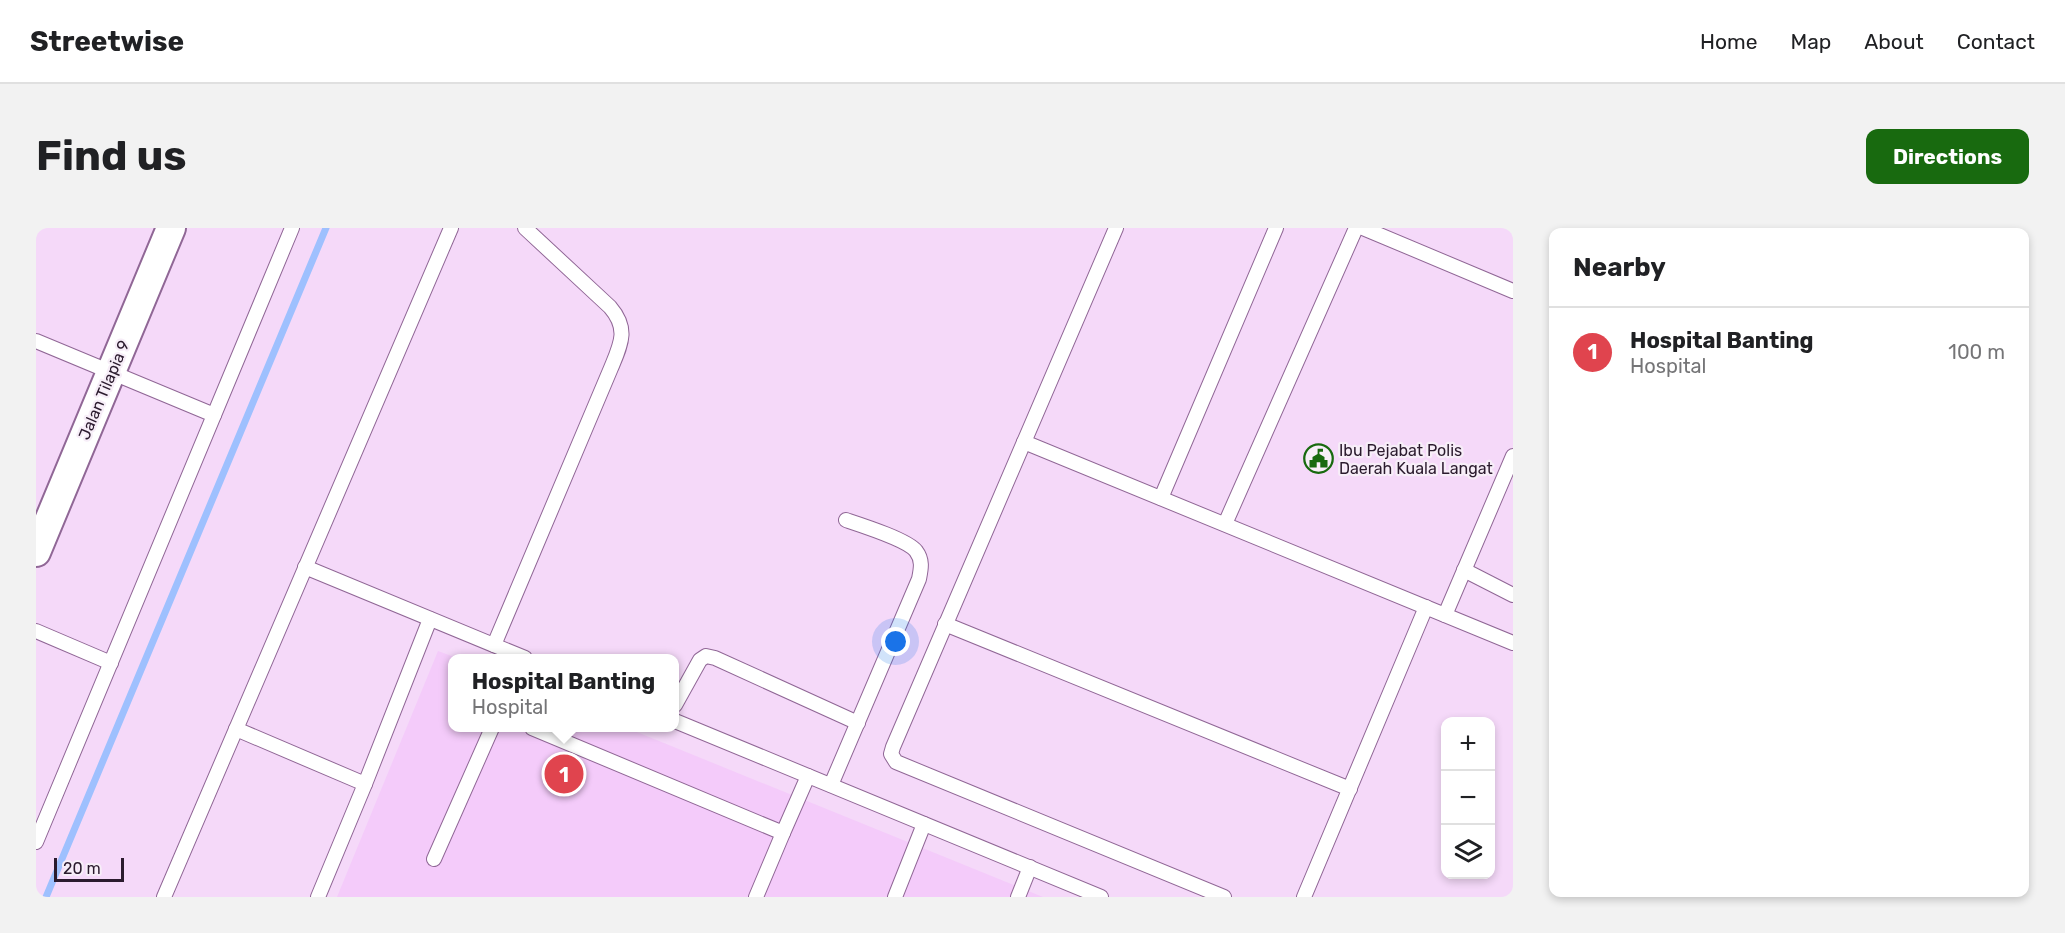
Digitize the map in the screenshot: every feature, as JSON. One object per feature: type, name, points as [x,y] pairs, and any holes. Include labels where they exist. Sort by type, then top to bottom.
[{"type":"street","name":"Jalan Tilapia 9","points":[[36,552],[171,228]]},
{"type":"lane","points":[[36,842],[292,228]]},
{"type":"lane","points":[[164,897],[451,228]]},
{"type":"lane","points":[[494,645],[621,344],[622,331],[619,318],[602,299],[525,228]]},
{"type":"lane","points":[[1116,228],[891,754],[896,762],[1224,897]]},
{"type":"lane","points":[[1161,498],[1276,228]]},
{"type":"lane","points":[[1225,524],[1356,228]]},
{"type":"lane","points":[[1363,228],[1513,291]]},
{"type":"lane","points":[[36,341],[214,415]]},
{"type":"lane","points":[[1024,442],[1513,643]]},
{"type":"lane","points":[[1446,615],[1513,456]]},
{"type":"lane","points":[[831,785],[919,579],[921,567],[917,552],[906,543],[846,520]]},
{"type":"lane","points":[[305,567],[515,654]]},
{"type":"lane","points":[[1464,570],[1513,595]]},
{"type":"lane","points":[[1304,897],[1426,607]]},
{"type":"lane","points":[[318,897],[430,619]]},
{"type":"lane","points":[[945,624],[1350,789]]},
{"type":"lane","points":[[36,631],[111,663]]},
{"type":"lane","points":[[679,698],[700,660],[706,656],[858,723]]},
{"type":"lane","points":[[679,723],[1101,897]]},
{"type":"lane","points":[[236,729],[365,784]]},
{"type":"lane","points":[[434,859],[490,732]]},
{"type":"lane","points":[[542,732],[783,833]]},
{"type":"lane","points":[[756,897],[808,776]]},
{"type":"lane","points":[[895,897],[924,824]]},
{"type":"lane","points":[[1018,897],[1030,867]]},
{"type":"shaded area","points":[[438,651],[448,655],[448,732],[637,732],[1043,897],[337,897]]},
{"type":"waterway","points":[[46,897],[326,228]]},
{"type":"place","name":"Ibu Pejabat Polis Daerah Kuala Langat","points":[[1318,459]]},
{"type":"place","name":"Hospital Banting","points":[[564,774]]}]
